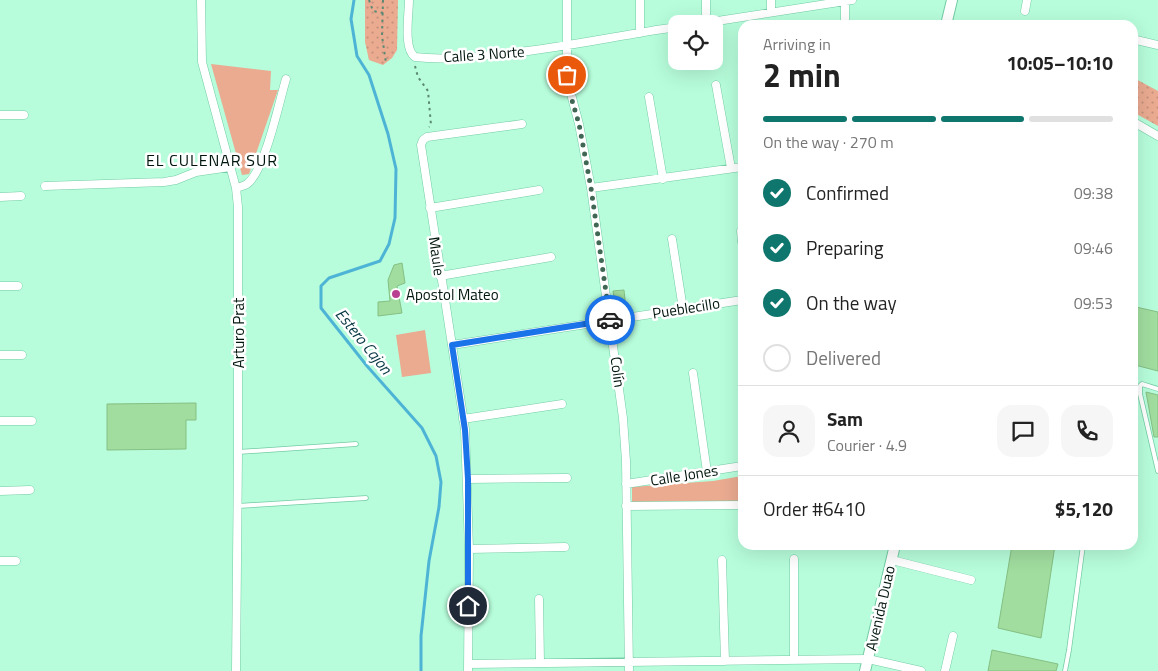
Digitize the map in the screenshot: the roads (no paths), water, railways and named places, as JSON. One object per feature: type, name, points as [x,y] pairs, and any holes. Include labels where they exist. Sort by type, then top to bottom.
[{"type":"street","name":"Arturo Prat","points":[[201,0],[202,62],[236,188],[238,217],[236,671]]},
{"type":"street","name":"Calle 3 Norte","points":[[409,0],[408,45],[411,54],[420,58],[471,57],[566,47],[668,28]]},
{"type":"street","name":"Colín","points":[[567,0],[566,47],[568,84],[579,124],[591,188],[623,418],[629,671]]},
{"type":"street","points":[[640,0],[640,33]]},
{"type":"street","points":[[703,15],[706,0]]},
{"type":"street","points":[[771,0],[771,12]]},
{"type":"street","points":[[723,20],[847,0],[845,20]]},
{"type":"street","points":[[947,20],[952,0]]},
{"type":"street","points":[[1025,11],[1027,0]]},
{"type":"street","points":[[1138,40],[1158,45]]},
{"type":"street","points":[[236,188],[246,185],[254,176],[264,154],[286,78]]},
{"type":"street","points":[[716,85],[731,168]]},
{"type":"street","points":[[649,97],[663,179]]},
{"type":"street","points":[[0,115],[24,115]]},
{"type":"street","name":"Maule","points":[[468,667],[468,479],[463,419],[421,145],[427,137],[522,124]]},
{"type":"street","points":[[1138,124],[1158,136]]},
{"type":"street","points":[[45,186],[164,182],[176,180],[196,172],[230,167]]},
{"type":"street","points":[[591,188],[738,167]]},
{"type":"street","points":[[430,208],[539,190]]},
{"type":"street","points":[[0,197],[21,196]]},
{"type":"street","points":[[672,239],[683,309]]},
{"type":"street","points":[[440,276],[551,257]]},
{"type":"street","points":[[0,286],[18,286]]},
{"type":"street","name":"Pueblecillo","points":[[452,345],[738,301]]},
{"type":"street","points":[[0,355],[22,355]]},
{"type":"street","points":[[692,373],[707,472]]},
{"type":"street","points":[[463,419],[562,404]]},
{"type":"street","points":[[0,422],[32,421]]},
{"type":"street","name":"Calle Jones","points":[[626,484],[738,467]]},
{"type":"street","points":[[468,479],[566,478]]},
{"type":"street","points":[[0,491],[30,490]]},
{"type":"street","points":[[626,506],[738,505]]},
{"type":"street","points":[[469,549],[565,547]]},
{"type":"street","name":"Avenida Duao","points":[[866,671],[894,550]]},
{"type":"street","points":[[794,559],[794,660]]},
{"type":"street","points":[[722,560],[725,661]]},
{"type":"street","points":[[892,560],[971,580]]},
{"type":"street","points":[[0,561],[16,561]]},
{"type":"street","points":[[539,599],[540,663]]},
{"type":"street","points":[[945,671],[953,636]]},
{"type":"street","points":[[468,667],[540,663],[868,660],[921,671]]},
{"type":"lane","points":[[1158,389],[1142,384],[1140,386],[1140,394],[1158,471]]},
{"type":"lane","points":[[238,452],[356,444]]},
{"type":"lane","points":[[238,506],[366,498]]},
{"type":"lane","points":[[1065,671],[1082,550]]},
{"type":"waterway","name":"Estero Cajon","points":[[354,0],[351,19],[357,56],[369,75],[388,134],[396,169],[395,218],[389,244],[380,261],[329,278],[321,286],[321,308],[367,366],[422,428],[436,456],[441,482],[439,507],[429,561],[421,636],[421,671]]},
{"type":"place","name":"Apostol Mateo","points":[[396,294]]},
{"type":"district","name":"EL CULENAR SUR","points":[[212,160]]}]
